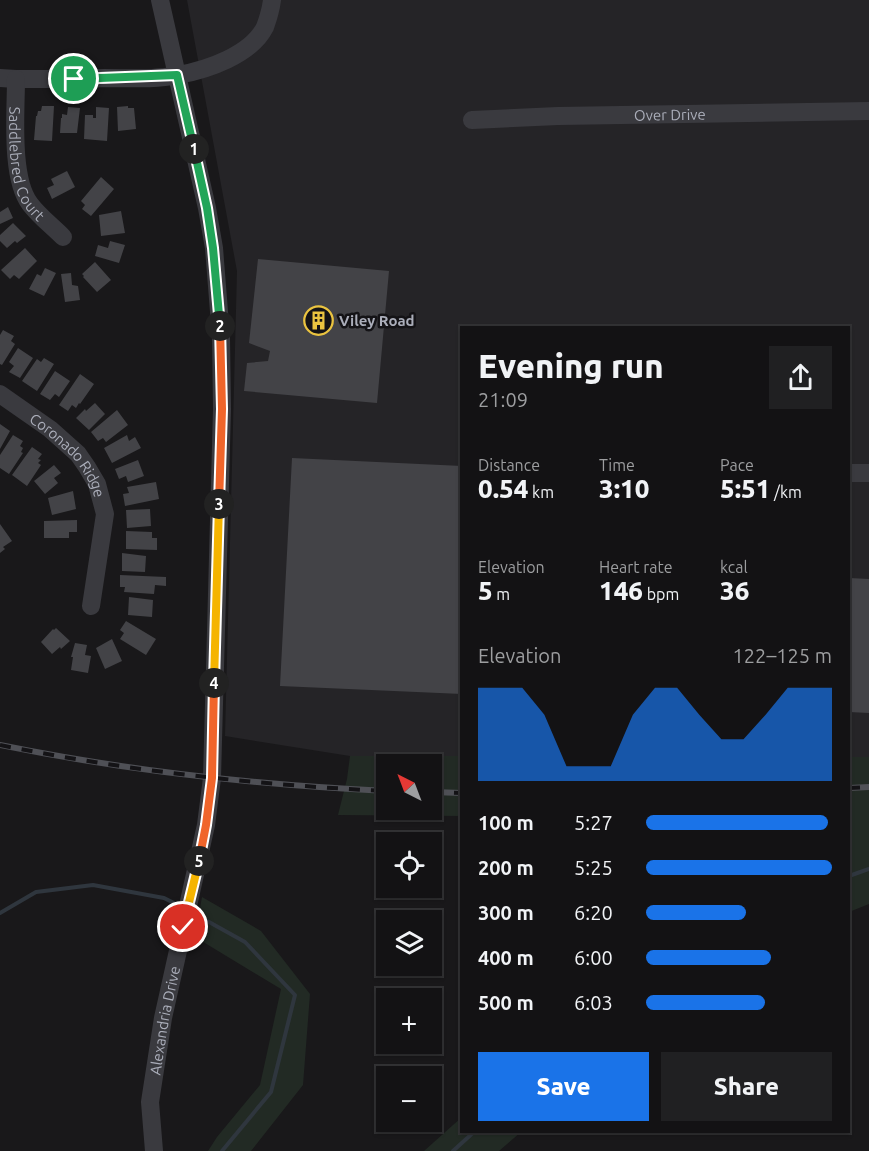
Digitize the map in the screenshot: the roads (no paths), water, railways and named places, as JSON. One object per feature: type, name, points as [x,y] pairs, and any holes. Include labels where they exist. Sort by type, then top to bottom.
[{"type":"street","name":"Alexandria Drive","points":[[154,1151],[150,1102],[163,1018],[192,894],[206,825],[212,778],[222,389],[221,337],[207,208],[160,0]]},
{"type":"street","points":[[8,79],[132,78],[177,75],[205,68],[241,53],[259,36],[272,0]]},
{"type":"street","name":"Saddlebred Court","points":[[8,79],[17,168],[22,186],[28,202],[63,237]]},
{"type":"street","name":"Over Drive","points":[[472,120],[558,116],[869,111]]},
{"type":"street","name":"Coronado Ridge","points":[[0,394],[50,429],[78,454],[97,484],[105,514],[92,606]]},
{"type":"street","points":[[850,473],[869,473]]},
{"type":"waterway","points":[[850,876],[869,869]]},
{"type":"waterway","points":[[0,913],[36,892],[93,885],[164,898],[182,907]]},
{"type":"waterway","points":[[191,912],[245,942],[295,995],[271,1092],[222,1151]]},
{"type":"waterway","points":[[453,1151],[473,1133]]},
{"type":"railway","points":[[0,745],[193,776],[376,790]]},
{"type":"railway","points":[[850,788],[869,787]]},
{"type":"railway","points":[[442,792],[460,793]]},
{"type":"place","name":"Viley Road","points":[[318,320]]}]
